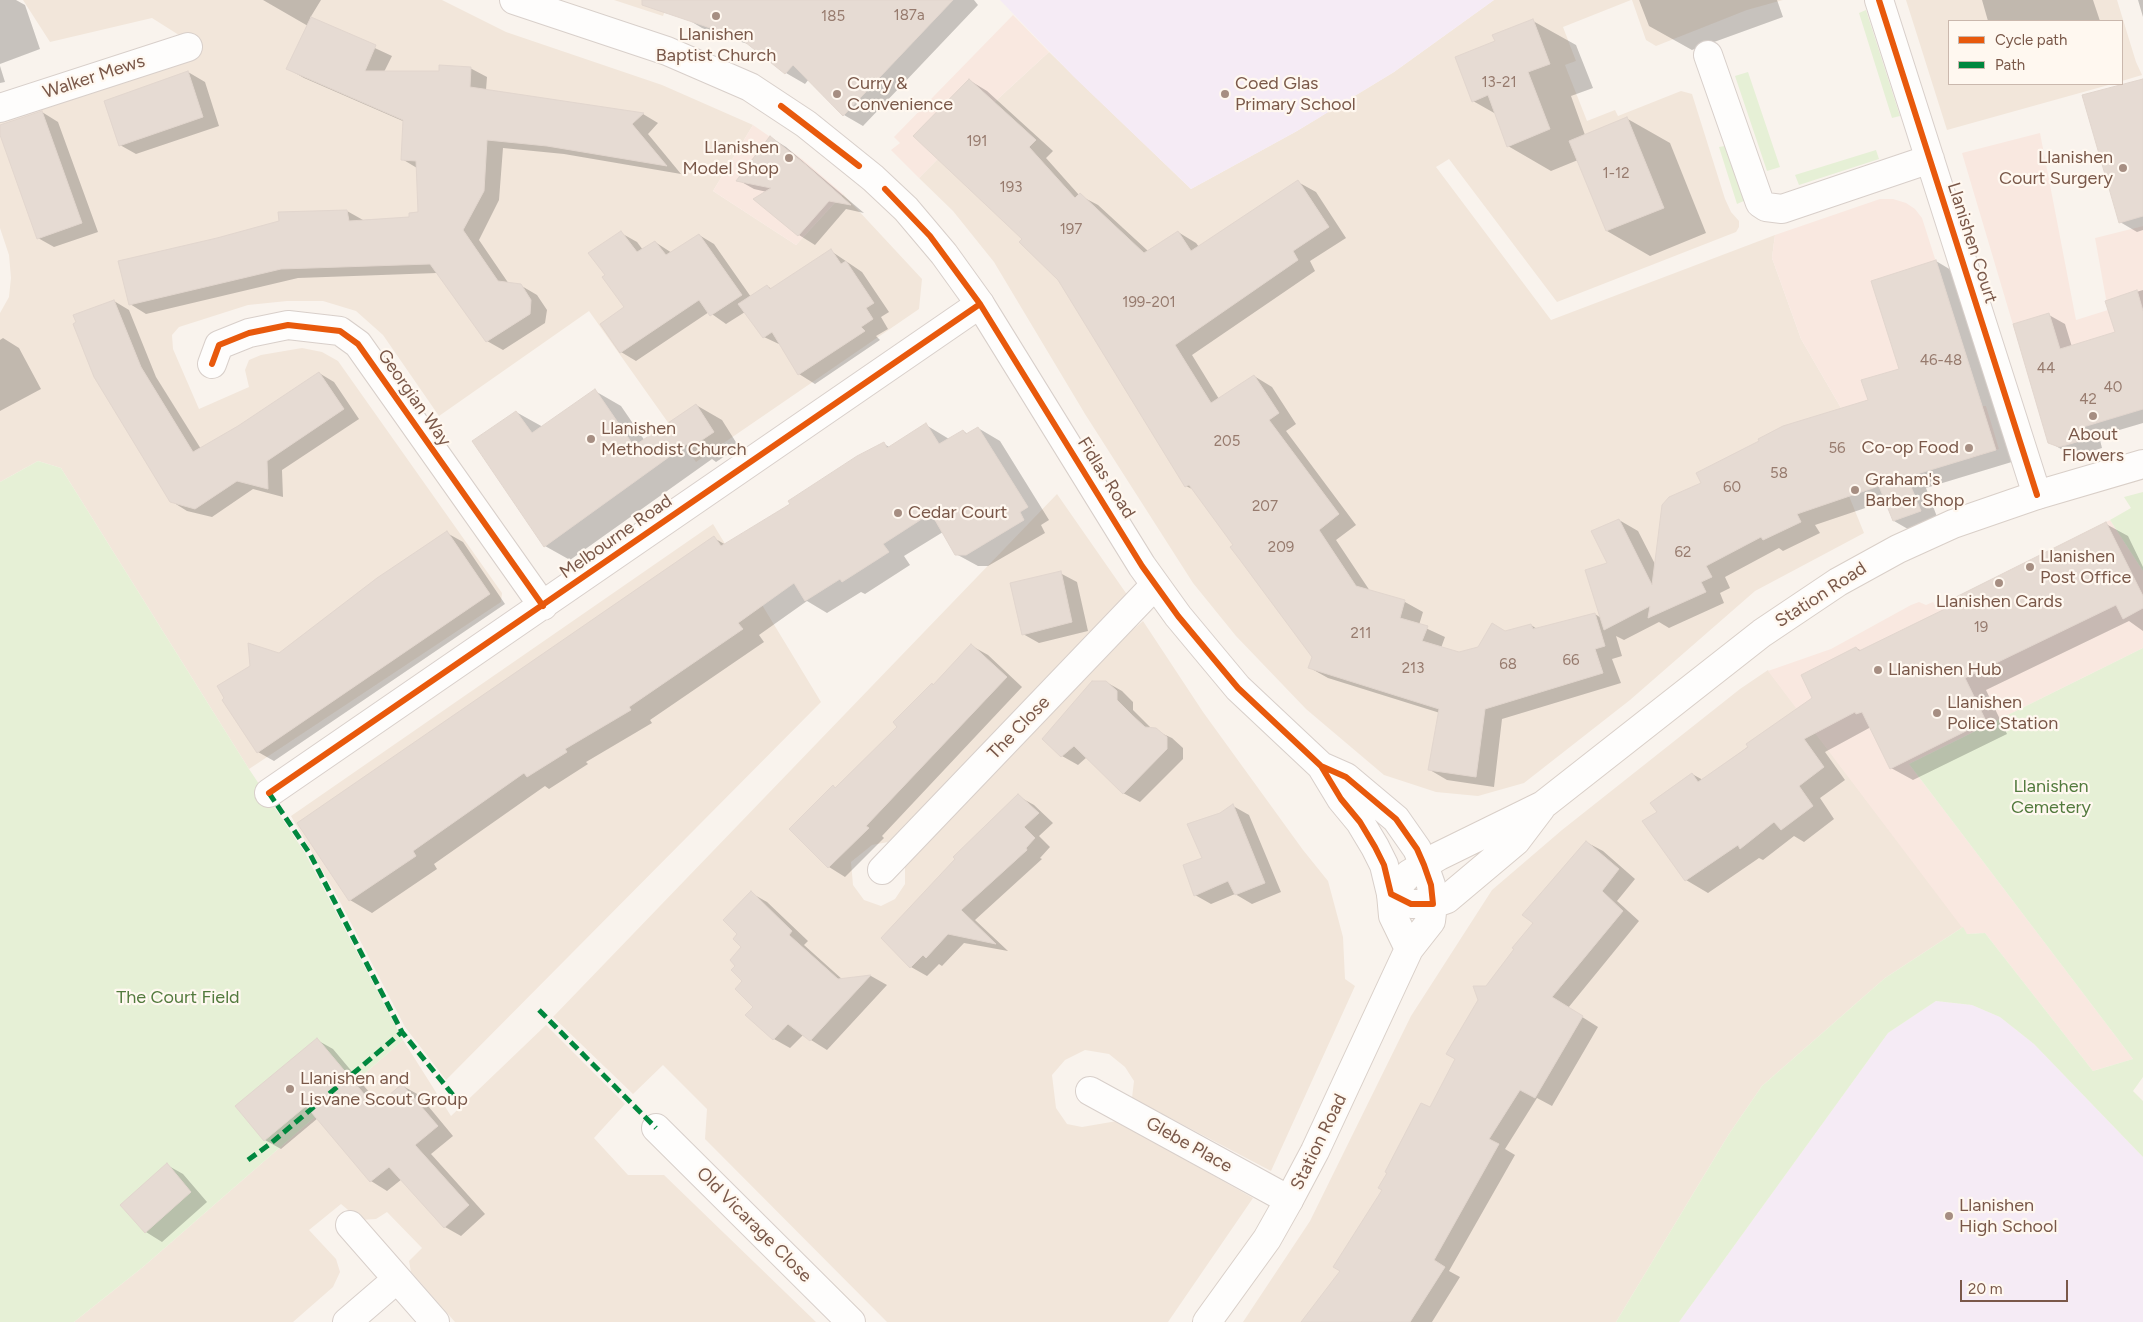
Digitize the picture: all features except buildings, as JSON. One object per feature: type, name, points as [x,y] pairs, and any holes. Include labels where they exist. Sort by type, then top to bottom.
[{"type":"street","name":"Fidlas Road","points":[[514,0],[668,50],[750,87],[781,106],[844,154],[906,209],[944,254],[980,304],[1155,585],[1204,651],[1238,688],[1321,766],[1341,799],[1360,822],[1376,847],[1384,866],[1391,894],[1393,916],[1409,949],[1431,921],[1433,904],[1431,885],[1417,849],[1396,819],[1346,777],[1321,766]]},
{"type":"street","name":"Llanishen Court","points":[[1879,0],[2037,495]]},
{"type":"street","name":"Walker Mews","points":[[0,108],[188,47]]},
{"type":"street","points":[[1708,55],[1760,203],[1766,208],[1782,209],[1930,160]]},
{"type":"street","name":"Melbourne Road","points":[[269,793],[980,304]]},
{"type":"street","name":"Georgian Way","points":[[212,364],[219,345],[249,333],[288,325],[340,331],[358,344],[543,606]]},
{"type":"street","name":"Station Road","points":[[1391,894],[1409,874],[1424,865],[1543,805],[1762,633],[1838,582],[1914,541],[1979,514],[2143,464]]},
{"type":"street","name":"The Close","points":[[882,870],[1155,585]]},
{"type":"street","name":"Station Road","points":[[1433,904],[1447,899],[1516,841],[1543,805]]},
{"type":"street","points":[[1391,894],[1410,904],[1433,904]]},
{"type":"street","name":"Station Road","points":[[1207,1322],[1267,1239],[1289,1200],[1315,1151],[1409,949]]},
{"type":"street","name":"Glebe Place","points":[[1090,1091],[1289,1200]]},
{"type":"street","name":"Old Vicarage Close","points":[[656,1128],[851,1322]]},
{"type":"street","points":[[350,1225],[435,1322]]},
{"type":"street","points":[[347,1322],[397,1278]]},
{"type":"shaded area","points":[[23,0],[442,0],[506,32],[662,85],[753,125],[713,191],[796,245],[843,194],[922,279],[919,309],[696,462],[589,311],[439,416],[383,335],[356,311],[323,301],[287,301],[248,305],[179,327],[172,335],[173,349],[199,409],[249,387],[245,370],[249,360],[261,355],[302,348],[322,352],[338,361],[502,593],[501,602],[249,769],[61,468],[38,461],[0,482],[0,313],[9,297],[11,278],[9,255],[0,228],[0,121],[201,49],[152,18],[50,42]]},
{"type":"shaded area","points":[[614,0],[669,0],[663,16]]},
{"type":"shaded area","name":"Coed Glas Primary School","points":[[1000,0],[1494,0],[1394,72],[1297,131],[1191,189],[1074,77]]},
{"type":"shaded area","points":[[1494,0],[1631,0],[1563,27],[1576,61],[1565,65],[1587,121],[1615,110],[1618,116],[1681,91],[1692,94],[1725,199],[1731,212],[1739,221],[1739,227],[1736,232],[1557,302],[1449,159],[1436,167],[1551,320],[1775,235],[1772,258],[1801,339],[1841,408],[1849,496],[1864,533],[1755,591],[1630,700],[1524,783],[1478,796],[1436,792],[1384,775],[1306,709],[1236,636],[1193,583],[1085,414],[994,262],[953,211],[919,178],[987,109],[1049,52],[1191,189],[1297,131],[1394,72]]},
{"type":"shaded area","points":[[1632,0],[1783,0],[1747,10],[1656,46],[1646,40]]},
{"type":"shaded area","points":[[1906,0],[2117,0],[2136,62],[2142,75],[2123,81],[2123,20],[1948,20],[1948,85],[2108,85],[1947,130]]},
{"type":"shaded area","points":[[1013,15],[1049,52],[987,109],[919,178],[891,150],[900,143],[894,137]]},
{"type":"shaded area","points":[[753,125],[802,159],[843,194],[796,245],[713,191]]},
{"type":"shaded area","points":[[2040,133],[2076,320],[2108,310],[2095,238],[2143,226],[2143,409],[2083,426],[2087,439],[2059,447],[2049,443],[2046,436],[1962,153]]},
{"type":"shaded area","points":[[1880,199],[1893,199],[1906,203],[1915,209],[1922,218],[1982,406],[1986,406],[1999,449],[1972,458],[1970,456],[1849,496],[1841,408],[1801,339],[1772,258],[1775,235]]},
{"type":"shaded area","points":[[1057,494],[1128,596],[888,842],[872,845],[851,862],[853,885],[864,900],[881,906],[895,899],[905,884],[905,863],[1118,642],[1143,621],[1203,712],[1303,850],[1328,881],[1343,937],[1345,979],[1355,986],[1271,1171],[1132,1098],[1134,1081],[1125,1067],[1109,1054],[1085,1050],[1065,1060],[1052,1075],[1056,1108],[1067,1124],[1082,1127],[1117,1121],[1253,1198],[1168,1322],[887,1322],[705,1139],[707,1109],[663,1065],[633,1094],[553,1017]]},
{"type":"shaded area","points":[[2110,520],[2143,571],[2143,648],[1909,764],[2133,1059],[2093,1071],[1985,933],[1967,934],[1768,671],[1831,649],[1911,605],[1919,602],[1926,605],[1933,602],[1936,607]]},
{"type":"shaded area","points":[[713,524],[821,702],[446,1080],[405,1027],[338,898],[291,816]]},
{"type":"shaded area","points":[[1768,670],[1963,927],[1885,978],[1762,1086],[1729,1134],[1616,1322],[1243,1322],[1310,1221],[1411,1016],[1492,890],[1562,830],[1740,689]]},
{"type":"shaded area","name":"Llanishen High School","points":[[1936,1001],[1972,1005],[2000,1017],[2034,1044],[2143,1157],[2143,1322],[1679,1322],[1888,1033]]},
{"type":"shaded area","points":[[546,1025],[625,1104],[594,1138],[628,1175],[664,1175],[816,1322],[455,1322],[411,1272],[409,1261],[422,1248],[387,1212],[376,1219],[360,1220],[341,1204],[309,1230],[336,1259],[340,1272],[333,1287],[293,1322],[74,1322],[143,1267],[403,1040],[451,1116]]},
{"type":"green space","points":[[1866,10],[1900,116],[1892,118],[1859,13]]},
{"type":"green space","points":[[1748,72],[1780,167],[1767,171],[1735,76]]},
{"type":"green space","points":[[1725,146],[1746,200],[1737,204],[1719,147]]},
{"type":"green space","points":[[1876,150],[1879,159],[1799,185],[1795,175]]},
{"type":"green space","name":"The Court Field","points":[[38,461],[61,468],[249,769],[305,853],[403,1040],[143,1267],[74,1322],[0,1322],[0,482]]},
{"type":"green space","points":[[2143,492],[2143,571],[2110,520],[2131,508],[2124,497]]},
{"type":"green space","name":"Llanishen Cemetery","points":[[2143,648],[2143,1077],[2133,1091],[2143,1101],[2143,1157],[2034,1044],[2000,1017],[1972,1005],[1936,1001],[1888,1033],[1679,1322],[1616,1322],[1729,1134],[1762,1086],[1885,978],[1963,927],[1967,934],[1985,933],[2093,1071],[2133,1059],[1909,764]]},
{"type":"marked path","points":[[269,793],[310,854],[402,1032],[453,1095]]},
{"type":"marked path","points":[[539,1010],[656,1128]]},
{"type":"marked path","points":[[248,1160],[270,1144],[402,1032]]},
{"type":"cycle path","points":[[1879,0],[2037,495]]},
{"type":"cycle path","points":[[781,106],[859,166]]},
{"type":"cycle path","points":[[885,189],[930,236],[980,304],[1142,566],[1178,616],[1238,688],[1321,766],[1341,799],[1360,822],[1375,847],[1384,865],[1391,894],[1411,904],[1433,904],[1431,885],[1424,865],[1417,849],[1396,819],[1346,777],[1321,766]]},
{"type":"cycle path","points":[[269,793],[980,304]]},
{"type":"cycle path","points":[[212,364],[219,345],[249,333],[288,325],[340,331],[358,344],[543,606]]},
{"type":"place","name":"Llanishen Baptist Church","points":[[716,16]]},
{"type":"place","name":"Curry & Convenience","points":[[837,94]]},
{"type":"place","name":"Coed Glas Primary School","points":[[1225,94]]},
{"type":"place","name":"Llanishen Model Shop","points":[[789,158]]},
{"type":"place","name":"Llanishen Court Surgery","points":[[2123,168]]},
{"type":"place","name":"About Flowers","points":[[2093,416]]},
{"type":"place","name":"Llanishen Methodist Church","points":[[591,439]]},
{"type":"place","name":"Co-op Food","points":[[1969,448]]},
{"type":"place","name":"Graham's Barber Shop","points":[[1855,490]]},
{"type":"place","name":"Cedar Court","points":[[898,513]]},
{"type":"place","name":"Llanishen Post Office","points":[[2030,567]]},
{"type":"place","name":"Llanishen Cards","points":[[1999,583]]},
{"type":"place","name":"Llanishen Hub","points":[[1878,670]]},
{"type":"place","name":"Llanishen Police Station","points":[[1937,713]]},
{"type":"place","name":"Llanishen and Lisvane Scout Group","points":[[290,1089]]},
{"type":"place","name":"Llanishen High School","points":[[1949,1216]]}]
